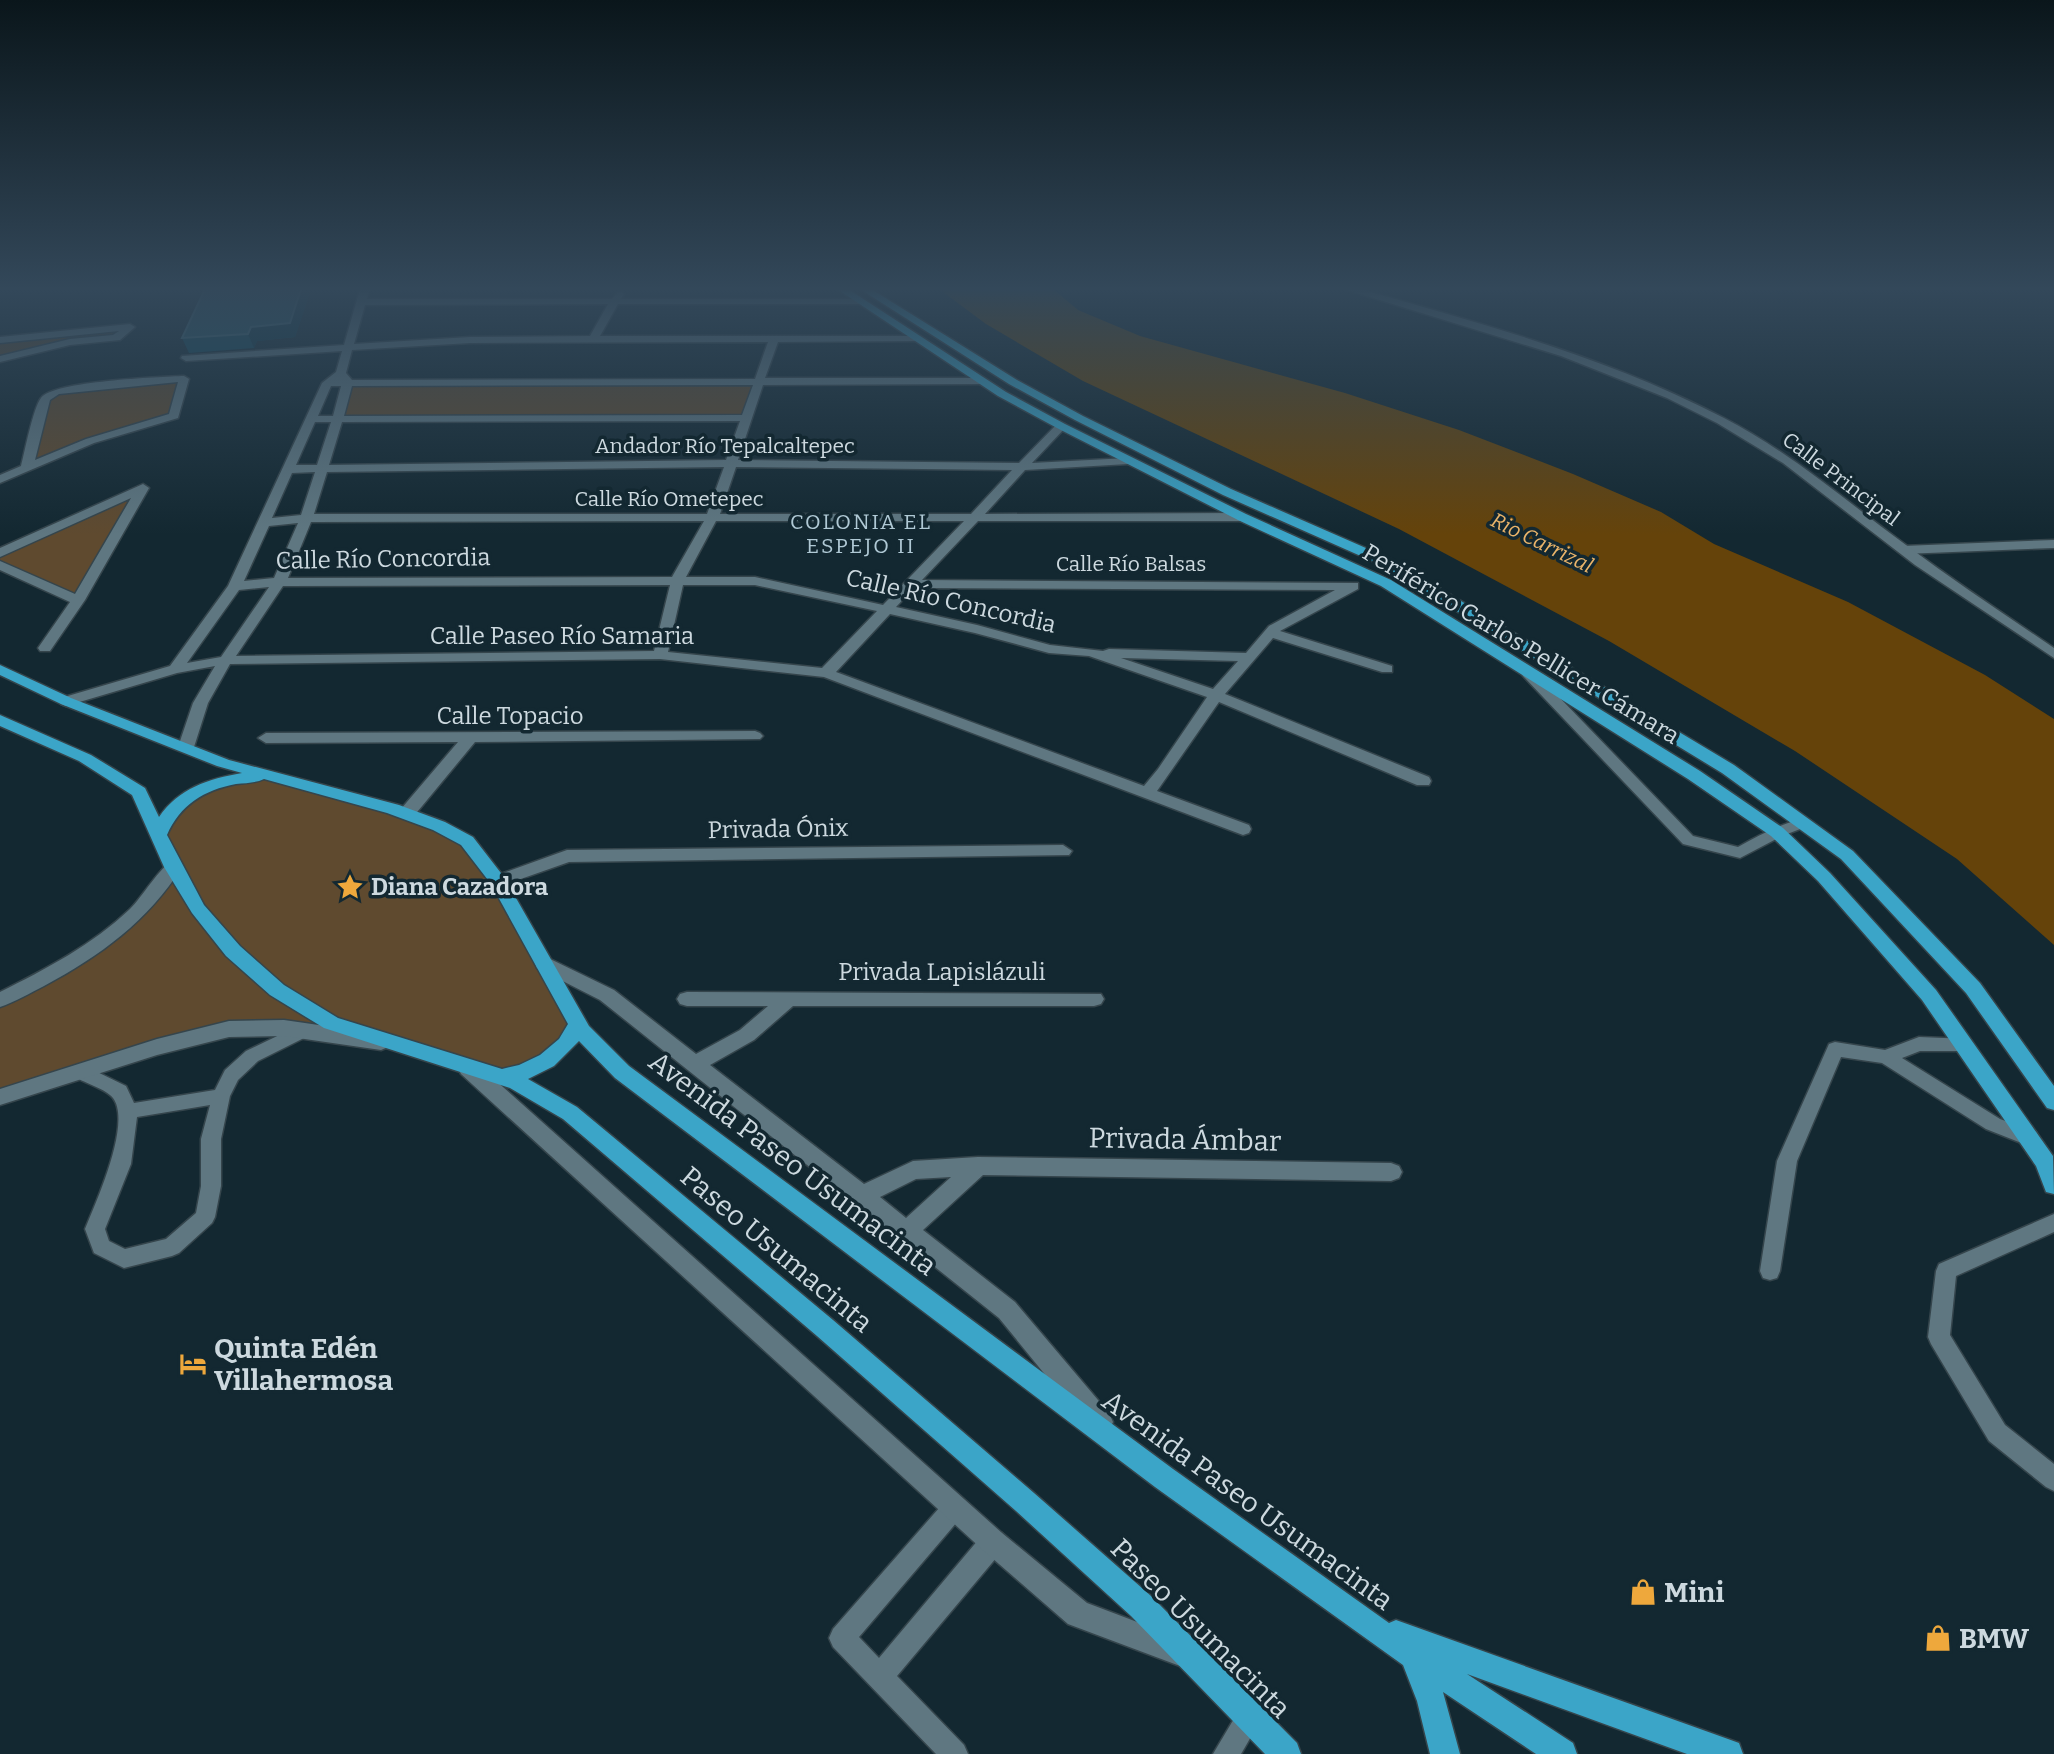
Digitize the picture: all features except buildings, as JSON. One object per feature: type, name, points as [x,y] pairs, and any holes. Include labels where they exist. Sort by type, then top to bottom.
[{"type":"main road","name":"Periférico Carlos Pellicer Cámara","points":[[964,371],[1128,461],[1242,517],[1369,573],[1777,832],[1824,877],[1929,995],[2045,1162],[2054,1185]]},
{"type":"main road","name":"Periférico Carlos Pellicer Cámara","points":[[992,371],[1227,492],[1386,562],[1728,769],[1847,855],[1973,988],[2054,1101]]},
{"type":"main road","name":"Avenida Paseo Usumacinta","points":[[0,669],[66,701],[223,764],[407,813],[467,841],[498,880],[578,1025],[622,1072],[1118,1444],[1363,1622],[1562,1754]]},
{"type":"main road","points":[[0,720],[79,754],[129,784],[143,797],[176,872]]},
{"type":"main road","points":[[159,835],[169,814],[194,792],[231,780],[268,777]]},
{"type":"main road","name":"Paseo Usumacinta","points":[[176,872],[198,909],[233,951],[277,990],[331,1023],[531,1088],[580,1122],[1005,1485],[1141,1606],[1286,1754]]},
{"type":"main road","points":[[499,1077],[527,1072],[538,1066],[571,1038],[578,1025]]},
{"type":"main road","points":[[1363,1622],[1728,1754]]},
{"type":"main road","points":[[1413,1654],[1432,1701],[1445,1754]]},
{"type":"street","points":[[186,747],[190,726],[206,691],[279,582],[306,519],[340,417],[345,371]]},
{"type":"street","points":[[660,655],[678,579],[712,519],[729,463],[765,371]]},
{"type":"street","name":"Calle Principal","points":[[1612,371],[1639,380],[1771,449],[1903,550],[2054,654]]},
{"type":"street","points":[[175,669],[235,586],[267,522],[327,383],[344,377],[980,381]]},
{"type":"street","points":[[0,479],[90,440],[174,416],[184,379],[148,380],[56,391],[46,399],[27,467]]},
{"type":"street","points":[[310,419],[747,418]]},
{"type":"street","points":[[826,673],[909,584],[975,520],[1061,426]]},
{"type":"street","name":"Andador Río Tepalcaltepec","points":[[290,468],[729,463],[1023,467],[1128,461]]},
{"type":"street","points":[[0,553],[143,488],[78,600],[45,648]]},
{"type":"street","name":"Calle Río Ometepec","points":[[267,522],[306,519],[975,520],[1242,517]]},
{"type":"street","points":[[1903,550],[2054,544]]},
{"type":"street","points":[[0,565],[78,600]]},
{"type":"street","points":[[1148,791],[1164,773],[1216,695],[1270,633],[1353,586],[1369,573]]},
{"type":"street","name":"Calle Río Concordia","points":[[235,586],[279,582],[678,579],[755,581],[1049,649],[1091,652],[1216,695],[1423,781]]},
{"type":"street","name":"Calle Río Balsas","points":[[909,584],[1353,586]]},
{"type":"street","points":[[1270,633],[1387,669]]},
{"type":"street","points":[[1091,652],[1250,657]]},
{"type":"street","name":"Calle Paseo Río Samaria","points":[[66,701],[175,669],[226,660],[660,655],[826,673],[1148,791],[1243,829]]},
{"type":"street","name":"Calle Topacio","points":[[266,738],[755,736]]},
{"type":"street","points":[[407,813],[469,739]]},
{"type":"street","name":"Privada Ónix","points":[[498,880],[567,856],[1063,851]]},
{"type":"street","points":[[0,1000],[77,961],[112,936],[142,909],[176,872]]},
{"type":"street","points":[[544,963],[607,995],[1007,1310],[1118,1444]]},
{"type":"street","points":[[694,1064],[747,1035],[790,998]]},
{"type":"street","name":"Privada Lapislázuli","points":[[687,999],[1094,999]]},
{"type":"street","points":[[0,1097],[170,1043],[229,1028],[302,1031],[389,1044]]},
{"type":"street","points":[[468,1068],[993,1542],[1078,1614],[1190,1656]]},
{"type":"street","points":[[907,1230],[978,1166]]},
{"type":"street","name":"Privada Ámbar","points":[[862,1196],[913,1170],[978,1166],[1391,1172]]},
{"type":"lane","points":[[1527,671],[1688,840],[1740,853],[1777,832],[1803,823]]},
{"type":"lane","points":[[81,1072],[119,1091],[129,1111],[121,1164],[95,1229],[101,1247],[124,1259],[172,1247],[205,1217],[211,1186],[211,1139],[221,1096],[232,1075],[252,1056],[302,1031]]},
{"type":"lane","points":[[1886,1057],[1919,1044],[1963,1044]]},
{"type":"lane","points":[[1770,1271],[1787,1161],[1835,1049],[1886,1057],[1993,1124],[2029,1138]]},
{"type":"lane","points":[[129,1111],[221,1096]]},
{"type":"lane","points":[[2054,1223],[1946,1271],[1939,1337],[1997,1433],[2054,1479]]},
{"type":"lane","points":[[955,1507],[842,1638],[955,1754]]},
{"type":"lane","points":[[881,1676],[993,1542]]},
{"type":"lane","points":[[1226,1754],[1250,1716]]},
{"type":"shaded area","points":[[184,379],[174,416],[123,429],[27,467],[45,399],[56,391]]},
{"type":"shaded area","points":[[348,381],[762,381],[747,418],[340,417]]},
{"type":"shaded area","points":[[143,488],[78,600],[0,565],[0,553]]},
{"type":"shaded area","points":[[268,777],[346,795],[467,841],[578,1025],[558,1051],[499,1077],[389,1044],[302,1031],[243,1028],[0,1096],[0,1000],[95,949],[173,867],[159,835],[202,789]]},
{"type":"water","name":"Rio Carrizal","points":[[1066,371],[1265,371],[1459,430],[1573,474],[1661,512],[1714,544],[1848,602],[1985,675],[2054,719],[2054,945],[1957,859],[1795,751],[1609,641],[1399,529]]},
{"type":"place","name":"Diana Cazadora","points":[[350,887]]},
{"type":"place","name":"Quinta Edén Villahermosa","points":[[193,1364]]},
{"type":"place","name":"Mini","points":[[1643,1592]]},
{"type":"place","name":"BMW","points":[[1938,1638]]},
{"type":"district","name":"COLONIA EL ESPEJO II","points":[[861,534]]}]
